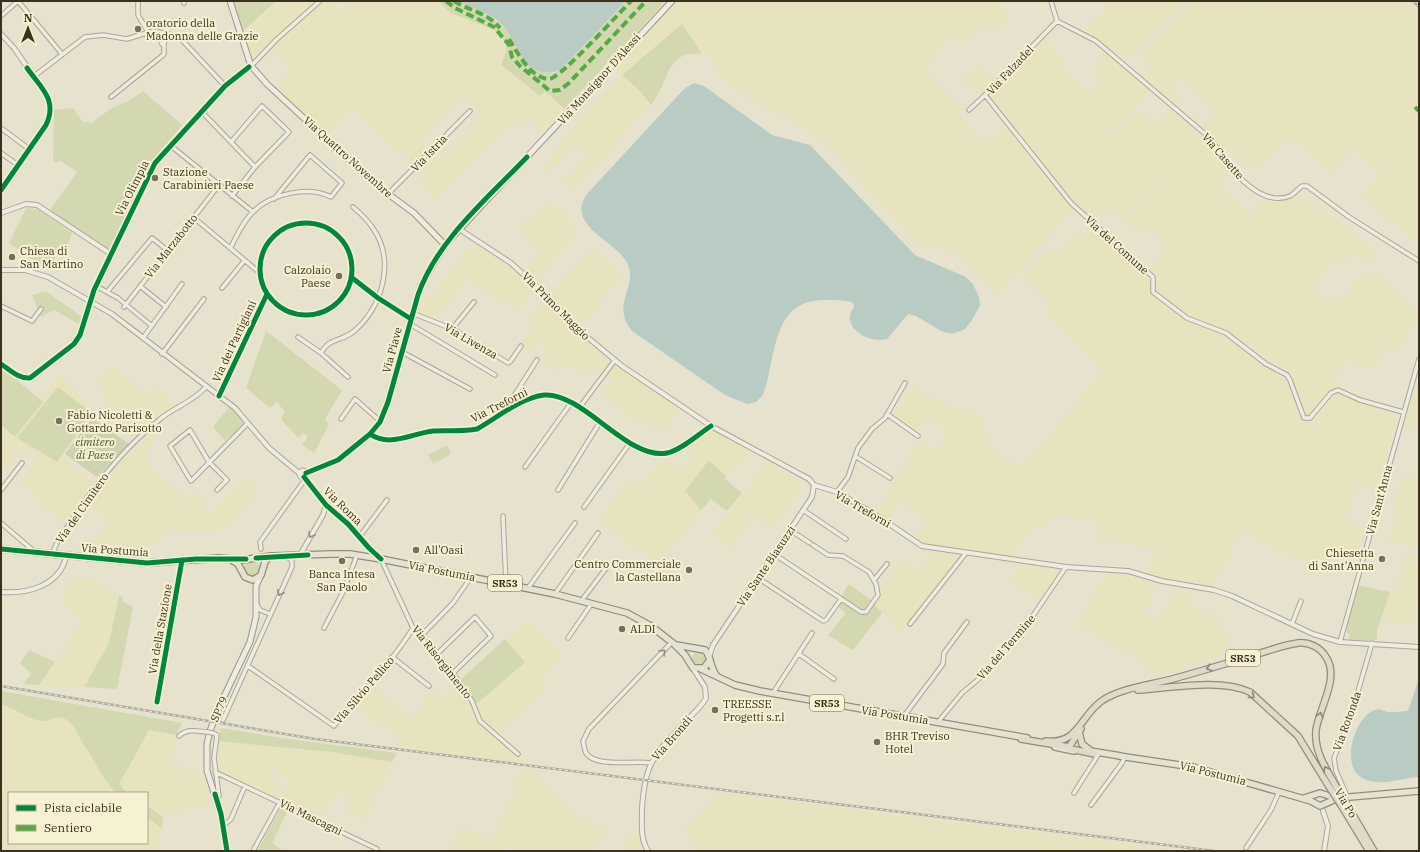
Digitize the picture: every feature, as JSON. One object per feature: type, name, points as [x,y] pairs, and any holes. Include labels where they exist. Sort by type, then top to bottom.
[{"type":"highway","name":"Via Po","points":[[1077,732],[1095,706],[1116,694],[1174,679],[1273,649],[1297,643],[1306,643],[1321,650],[1328,660],[1330,668],[1329,685],[1316,730],[1319,754],[1331,784]]},
{"type":"highway","name":"Via Po","points":[[1077,732],[1097,707],[1110,699],[1125,693],[1222,684],[1231,685],[1250,692],[1293,731],[1314,762],[1345,802],[1369,851]]},
{"type":"highway","name":"SR53","points":[[1046,742],[1060,742],[1077,732]]},
{"type":"highway","name":"SR53","points":[[1069,746],[1068,742],[1077,732]]},
{"type":"highway","points":[[1077,732],[1082,744],[1095,753]]},
{"type":"highway","name":"SR53","points":[[1021,739],[1069,746],[1071,749],[1095,753]]},
{"type":"highway","name":"Via Po","points":[[1360,832],[1374,851]]},
{"type":"main road","name":"Via Quattro Novembre","points":[[230,1],[251,65],[267,84],[388,194],[414,213],[445,245]]},
{"type":"main road","name":"Via Monsignor D'Alessi","points":[[527,157],[672,1]]},
{"type":"main road","name":"Via Piave","points":[[305,476],[334,462],[370,434],[380,421],[388,402],[421,285],[445,245],[527,157]]},
{"type":"main road","name":"Via Postumia","points":[[1,549],[66,557],[147,563],[227,558],[240,560],[246,559]]},
{"type":"main road","name":"Via Postumia","points":[[256,558],[300,555],[357,555],[582,600],[632,615],[651,626],[673,643],[690,664]]},
{"type":"main road","points":[[256,592],[257,584],[266,560],[270,556]]},
{"type":"main road","points":[[227,558],[237,563],[247,579],[254,585],[256,592]]},
{"type":"main road","points":[[241,570],[242,563],[246,559],[256,558],[261,562],[263,569]]},
{"type":"main road","points":[[247,579],[255,579],[261,575]]},
{"type":"main road","name":"SP79","points":[[227,851],[217,795],[206,764],[208,735],[220,705],[245,655],[254,628],[257,604],[256,592]]},
{"type":"main road","name":"Via Postumia","points":[[673,643],[699,649]]},
{"type":"main road","points":[[690,664],[689,654],[699,649],[706,652],[712,669],[717,676]]},
{"type":"main road","points":[[701,669],[707,666],[709,658]]},
{"type":"main road","name":"SR53","points":[[690,664],[701,669]]},
{"type":"main road","name":"Via Postumia","points":[[701,669],[735,685],[773,693],[1069,746]]},
{"type":"main road","name":"Via Postumia","points":[[1004,734],[1021,739],[1095,753],[1198,768],[1320,804]]},
{"type":"main road","points":[[1299,798],[1309,797],[1316,794],[1324,794],[1338,798],[1345,802],[1419,791]]},
{"type":"main road","points":[[1316,794],[1314,797],[1320,804]]},
{"type":"main road","points":[[1320,804],[1326,797],[1324,794]]},
{"type":"main road","points":[[1320,804],[1338,798]]},
{"type":"street","points":[[1,16],[18,1],[62,54]]},
{"type":"street","points":[[138,1],[138,15],[148,32]]},
{"type":"street","name":"Via Olimpia","points":[[90,301],[111,254],[156,163],[200,111],[225,86],[251,65],[277,39],[320,1]]},
{"type":"street","points":[[1051,1],[1057,21]]},
{"type":"street","name":"Via Falzadel","points":[[1051,177],[985,95],[1057,21]]},
{"type":"street","name":"Via Casette","points":[[1057,21],[1096,41],[1211,139],[1227,165],[1256,191],[1267,196],[1280,198],[1291,195],[1302,186],[1307,186],[1349,217],[1419,261]]},
{"type":"street","points":[[157,31],[160,40],[164,43]]},
{"type":"street","points":[[33,77],[86,37],[103,35],[127,39],[148,32],[157,31],[169,34],[182,40],[225,86]]},
{"type":"street","points":[[1,34],[14,48],[48,97],[51,109],[46,125],[1,190]]},
{"type":"street","points":[[111,96],[162,56],[164,51],[164,43],[169,34]]},
{"type":"street","points":[[969,110],[985,95]]},
{"type":"street","points":[[231,142],[262,106],[289,132],[255,167],[232,196]]},
{"type":"street","points":[[200,111],[255,167]]},
{"type":"street","name":"Via Istria","points":[[388,194],[470,111]]},
{"type":"street","points":[[1,128],[29,149]]},
{"type":"street","points":[[171,146],[253,212]]},
{"type":"street","points":[[1,153],[18,165]]},
{"type":"street","points":[[231,247],[253,212],[268,201],[293,193],[323,193],[331,197],[342,183],[310,155],[274,199]]},
{"type":"street","name":"Via del Comune","points":[[1051,177],[1071,203],[1153,277],[1153,292],[1187,318],[1226,333],[1266,364],[1287,375],[1304,418],[1310,418],[1331,393],[1338,390],[1360,400],[1403,412]]},
{"type":"street","points":[[1,180],[6,183]]},
{"type":"street","name":"Via Marzabotto","points":[[124,305],[219,185]]},
{"type":"street","points":[[1,213],[26,204],[37,205],[111,254]]},
{"type":"street","points":[[321,352],[326,344],[352,333],[363,323],[378,298],[384,275],[381,244],[373,228],[353,207]]},
{"type":"street","points":[[193,217],[231,247],[260,273]]},
{"type":"street","points":[[307,223],[327,228],[340,238],[349,252],[351,260],[351,277],[348,286],[340,299],[329,309],[320,313],[300,315],[290,312],[277,305],[267,294],[260,273],[260,261],[264,249],[274,236],[287,227],[307,223]]},
{"type":"street","name":"Via Primo Maggio","points":[[459,229],[517,267],[547,296],[574,326],[615,360],[711,426]]},
{"type":"street","points":[[107,292],[152,238],[167,250]]},
{"type":"street","points":[[222,288],[245,260]]},
{"type":"street","points":[[1,270],[35,272],[48,277],[112,314],[162,354],[235,408],[269,448],[300,473],[303,470],[305,476],[260,542],[262,549]]},
{"type":"street","points":[[351,277],[378,298],[495,375]]},
{"type":"street","points":[[143,338],[182,284]]},
{"type":"street","points":[[96,286],[118,298],[124,305],[152,326]]},
{"type":"street","points":[[140,286],[166,306]]},
{"type":"street","name":"Via dei Partigiani","points":[[219,396],[267,294]]},
{"type":"street","points":[[162,354],[204,298]]},
{"type":"street","points":[[1,364],[24,378],[30,378],[39,372],[74,344],[80,335],[90,301]]},
{"type":"street","points":[[452,329],[474,302]]},
{"type":"street","points":[[1,306],[32,321],[41,309]]},
{"type":"street","name":"Via Livenza","points":[[411,319],[452,329],[508,363],[521,346]]},
{"type":"street","points":[[298,337],[321,352],[348,377]]},
{"type":"street","points":[[402,352],[470,389]]},
{"type":"street","name":"Via Sant'Anna","points":[[1340,642],[1419,359]]},
{"type":"street","points":[[514,407],[512,399],[538,360]]},
{"type":"street","points":[[579,408],[615,360]]},
{"type":"street","points":[[837,492],[848,477],[858,448],[869,433],[885,418],[905,383]]},
{"type":"street","name":"Via del Cimitero","points":[[53,555],[54,547],[106,473],[158,420],[185,404],[206,387]]},
{"type":"street","name":"Via Treforni","points":[[370,434],[381,439],[395,440],[434,431],[470,431],[477,429],[529,399],[542,396],[556,396],[571,402],[630,443],[652,452],[667,453],[675,450],[711,426],[803,476],[812,482],[814,486],[837,492],[879,517],[922,546],[1066,566],[1128,570],[1162,581],[1214,590],[1313,634],[1340,642],[1419,647]]},
{"type":"street","points":[[341,419],[355,399],[380,421]]},
{"type":"street","points":[[525,467],[571,402]]},
{"type":"street","points":[[887,414],[918,436]]},
{"type":"street","points":[[558,490],[600,422]]},
{"type":"street","points":[[218,490],[226,480],[209,462],[190,430],[170,446],[191,481],[209,462],[248,423]]},
{"type":"street","points":[[584,507],[630,443]]},
{"type":"street","points":[[855,456],[890,478]]},
{"type":"street","points":[[1,490],[22,463]]},
{"type":"street","name":"Via Roma","points":[[305,476],[326,505],[343,518],[369,548],[381,559]]},
{"type":"street","name":"Via Sante Biasuzzi","points":[[709,658],[713,645],[812,497],[814,486]]},
{"type":"street","points":[[360,536],[387,500]]},
{"type":"street","points":[[300,555],[323,515],[326,505]]},
{"type":"street","points":[[803,510],[846,539]]},
{"type":"street","points":[[503,516],[506,584]]},
{"type":"street","points":[[1,523],[36,553]]},
{"type":"street","points":[[528,588],[575,523]]},
{"type":"street","points":[[774,554],[860,612],[866,612],[878,595],[874,580],[869,572],[842,556],[828,555],[790,530]]},
{"type":"street","points":[[555,594],[598,533]]},
{"type":"street","points":[[369,548],[370,557]]},
{"type":"street","points":[[910,624],[966,553]]},
{"type":"street","points":[[324,628],[343,592],[357,555]]},
{"type":"street","name":"SP79","points":[[222,720],[248,666],[290,571],[293,563],[286,556]]},
{"type":"street","points":[[1,592],[34,590],[59,574],[66,557]]},
{"type":"street","name":"Via Risorgimento","points":[[381,559],[413,628],[453,673],[472,701],[480,722],[518,754]]},
{"type":"street","name":"Via della Stazione","points":[[157,702],[182,560]]},
{"type":"street","points":[[874,580],[887,564]]},
{"type":"street","name":"Via del Termine","points":[[938,722],[962,694],[981,677],[1022,632],[1066,566]]},
{"type":"street","points":[[582,600],[607,567]]},
{"type":"street","points":[[420,637],[453,603],[471,577]]},
{"type":"street","points":[[758,578],[823,621],[826,620],[841,599]]},
{"type":"street","points":[[1292,624],[1301,601]]},
{"type":"street","points":[[568,638],[592,603]]},
{"type":"street","points":[[257,604],[260,610],[270,614]]},
{"type":"street","points":[[436,655],[475,617],[491,636],[453,673]]},
{"type":"street","points":[[904,716],[943,664],[944,653],[968,622]]},
{"type":"street","name":"Via Silvio Pellico","points":[[248,666],[334,726],[392,657],[399,651],[413,628]]},
{"type":"street","points":[[773,693],[812,633]]},
{"type":"street","points":[[650,763],[602,761],[586,754],[583,741],[585,735],[605,713],[673,643]]},
{"type":"street","name":"Via Rotonda","points":[[1345,802],[1336,771],[1334,758],[1352,712],[1372,644]]},
{"type":"street","points":[[699,649],[708,648],[713,645]]},
{"type":"street","points":[[799,654],[834,679]]},
{"type":"street","points":[[392,657],[429,686]]},
{"type":"street","name":"Via Brondi","points":[[648,851],[643,841],[641,830],[644,780],[650,763],[659,750],[706,700],[706,689],[690,664]]},
{"type":"street","points":[[699,678],[701,669]]},
{"type":"street","name":"SP79","points":[[179,736],[185,731],[190,730],[215,734],[214,754],[217,795]]},
{"type":"street","points":[[1074,793],[1095,753]]},
{"type":"street","points":[[1091,805],[1122,763],[1123,756]]},
{"type":"street","name":"Via Mascagni","points":[[215,772],[377,849]]},
{"type":"street","points":[[223,826],[231,819],[246,786]]},
{"type":"street","points":[[1246,848],[1271,810],[1279,792]]},
{"type":"street","points":[[253,851],[280,802]]},
{"type":"street","points":[[1320,804],[1328,826],[1324,851]]},
{"type":"shaded area","points":[[276,1],[315,1],[252,60],[242,32]]},
{"type":"shaded area","points":[[322,1],[328,1],[343,11],[353,1],[438,1],[451,13],[494,30],[508,45],[540,96],[545,91],[564,109],[542,134],[529,120],[520,128],[513,122],[435,199],[419,180],[424,175],[415,164],[385,140],[355,109],[348,111],[326,137],[273,88],[291,70],[270,49]],"holes":[[[462,97],[483,116],[440,159],[430,151],[421,140]]]},
{"type":"shaded area","points":[[460,1],[626,1],[561,69],[546,72],[535,69],[526,63],[511,36],[500,23],[491,16]]},
{"type":"shaded area","points":[[674,1],[1001,1],[999,3],[1011,20],[996,30],[984,23],[972,36],[962,43],[952,34],[923,68],[964,110],[958,113],[982,145],[1008,126],[985,98],[961,81],[976,67],[997,81],[1023,60],[1044,38],[1064,64],[1064,73],[1093,93],[1104,82],[1095,75],[1101,56],[1105,50],[1150,89],[1107,136],[1110,138],[1136,111],[1149,119],[1159,120],[1172,110],[1208,142],[1217,158],[1231,173],[1219,187],[1253,215],[1265,200],[1281,201],[1300,194],[1377,251],[1368,263],[1352,253],[1343,264],[1335,258],[1313,286],[1332,304],[1342,298],[1367,270],[1395,286],[1397,298],[1419,311],[1419,317],[1396,353],[1382,348],[1373,369],[1347,360],[1334,377],[1335,388],[1330,391],[1309,415],[1305,415],[1292,378],[1288,373],[1227,331],[1190,316],[1156,290],[1158,278],[1151,269],[1167,244],[1147,226],[1137,231],[1123,220],[1159,182],[1157,180],[1121,218],[1108,208],[1091,222],[1076,208],[995,293],[987,280],[983,283],[961,257],[934,246],[916,243],[827,145],[795,122],[750,100],[723,79],[709,56],[702,54],[682,25],[622,75],[612,66]]},
{"type":"shaded area","points":[[1099,1],[1187,1],[1126,60],[1083,31],[1107,8]]},
{"type":"shaded area","points":[[1193,1],[1256,1],[1246,13],[1250,13],[1259,1],[1407,1],[1419,13],[1419,107],[1417,105],[1414,108],[1419,114],[1419,244],[1362,196],[1380,173],[1353,149],[1332,172],[1291,138],[1256,171],[1241,162],[1224,146],[1220,150],[1202,130],[1217,110],[1180,78],[1172,88],[1182,97],[1175,104],[1143,76],[1151,67],[1138,55]]},
{"type":"shaded area","points":[[622,75],[640,91],[651,105],[590,171],[576,190],[568,187],[562,182],[589,153],[575,143],[548,173],[544,166],[586,112]]},
{"type":"shaded area","points":[[694,83],[704,86],[772,135],[810,145],[915,255],[966,277],[973,284],[979,297],[980,305],[965,329],[952,334],[941,331],[916,316],[908,314],[887,339],[874,339],[860,334],[851,325],[851,312],[854,306],[852,302],[843,300],[827,300],[808,302],[795,309],[785,319],[774,348],[763,395],[756,402],[747,404],[725,395],[632,331],[626,321],[623,311],[630,278],[630,270],[620,253],[594,231],[587,223],[582,215],[582,205],[587,194],[684,89]]},
{"type":"shaded area","points":[[549,203],[568,215],[569,223],[578,233],[533,281],[524,272],[539,251],[517,228]]},
{"type":"shaded area","points":[[1091,228],[1149,280],[1148,289],[1150,294],[1185,320],[1225,336],[1263,365],[1284,378],[1299,418],[1305,423],[1312,421],[1338,394],[1397,415],[1376,489],[1358,484],[1345,520],[1366,531],[1356,560],[1334,555],[1324,569],[1275,549],[1242,531],[1213,586],[1162,577],[1148,572],[1155,551],[1143,547],[1096,538],[1100,525],[1093,521],[1073,518],[1062,513],[1052,518],[1046,529],[1035,526],[1017,548],[1015,558],[937,547],[915,540],[914,539],[927,519],[900,501],[889,521],[877,512],[919,440],[937,451],[946,430],[930,418],[912,434],[893,418],[913,387],[954,409],[956,407],[965,412],[973,408],[980,415],[985,427],[987,443],[1017,466],[1019,465],[1022,467],[1103,371],[1050,318],[1044,296],[1021,278],[1047,248],[1056,254],[1074,236],[1080,239]]},
{"type":"shaded area","points":[[473,243],[512,268],[534,290],[521,309],[514,308],[490,295],[467,278],[437,316],[428,315],[414,309],[418,293],[431,297]]},
{"type":"shaded area","points":[[592,247],[618,271],[620,278],[580,328],[548,296]]},
{"type":"shaded area","points":[[544,300],[593,348],[678,407],[666,430],[657,425],[648,427],[627,414],[607,398],[602,393],[615,381],[592,368],[585,375],[565,366],[557,371],[540,360],[548,348],[537,342],[528,352],[521,347],[536,325],[528,320]]},
{"type":"shaded area","points":[[112,366],[146,393],[155,387],[176,406],[160,414],[135,439],[121,427],[120,416],[103,401],[102,381],[99,376]]},
{"type":"shaded area","points":[[62,374],[87,404],[57,451],[93,484],[66,523],[50,510],[42,507],[41,502],[27,488],[20,486],[38,455],[24,449],[9,467],[1,462],[1,425],[15,437],[43,402],[52,382]]},
{"type":"shaded area","points":[[1419,376],[1419,430],[1403,426]]},
{"type":"shaded area","points":[[156,425],[146,462],[187,500],[196,493],[203,498],[202,505],[209,514],[247,476],[259,488],[238,519],[228,526],[216,531],[187,533],[169,529],[139,557],[139,560],[78,554],[110,521],[93,508],[83,507],[97,487]]},
{"type":"shaded area","points":[[711,429],[751,451],[737,469],[733,467],[727,477],[709,461],[685,491],[701,510],[660,564],[598,521],[630,477],[642,484],[659,463],[667,460],[685,469],[697,455],[683,446]]},
{"type":"shaded area","points":[[767,460],[803,480],[775,527],[751,517],[732,548],[712,533],[742,493],[745,495]]},
{"type":"shaded area","points":[[1403,475],[1419,479],[1419,536],[1414,548],[1388,540],[1398,510],[1393,508]]},
{"type":"shaded area","points":[[932,550],[956,554],[953,560],[957,562],[901,631],[874,604],[902,558],[920,570]]},
{"type":"shaded area","points":[[1407,554],[1417,557],[1415,565],[1419,567],[1419,594],[1410,625],[1382,617],[1390,592],[1394,593]]},
{"type":"shaded area","points":[[1021,563],[1061,569],[1041,600],[1012,583]]},
{"type":"shaded area","points":[[1107,574],[1131,576],[1158,586],[1144,614],[1159,620],[1177,589],[1193,592],[1187,606],[1220,617],[1215,628],[1232,635],[1219,657],[1162,675],[1077,623]]},
{"type":"shaded area","points":[[78,578],[91,579],[119,595],[109,643],[84,687],[39,685],[84,620],[62,605],[65,583]]},
{"type":"shaded area","points":[[527,619],[564,656],[540,681],[547,689],[498,735],[528,764],[395,746],[400,737],[353,705],[370,686],[412,719],[433,691],[445,698],[458,681],[525,662],[506,640]]},
{"type":"shaded area","points":[[1419,678],[1419,777],[1385,782],[1364,779],[1356,773],[1352,765],[1351,754],[1352,743],[1361,722],[1367,715],[1377,709],[1387,712],[1408,711]]},
{"type":"shaded area","points":[[1,704],[21,712],[34,720],[52,719],[56,716],[65,719],[74,727],[86,748],[116,792],[8,792],[8,844],[148,844],[148,819],[162,828],[159,851],[1,851]]},
{"type":"shaded area","points":[[149,729],[181,737],[168,758],[185,769],[201,774],[213,804],[163,814],[163,817],[148,807],[148,792],[126,792],[119,785]]},
{"type":"shaded area","points":[[219,741],[331,752],[392,762],[363,820],[346,809],[352,799],[335,791],[321,817],[291,803],[289,806],[284,804],[283,795],[289,781],[277,772],[277,768],[273,766],[269,776],[276,782],[280,789],[277,801],[217,770]]},
{"type":"shaded area","points":[[522,769],[535,771],[546,785],[579,816],[600,827],[610,826],[591,851],[515,851],[509,845],[505,847],[503,851],[449,851],[461,827],[492,840]]},
{"type":"shaded area","points":[[719,793],[1185,851],[699,851],[691,843],[693,841],[682,829]]},
{"type":"shaded area","points":[[637,830],[639,841],[644,851],[619,851],[632,833]]},
{"type":"green space","points":[[234,1],[276,1],[242,32],[231,4]]},
{"type":"green space","points":[[438,1],[460,1],[483,12],[507,30],[517,44],[524,60],[542,72],[553,73],[561,69],[626,1],[666,1],[564,109],[545,91],[540,96],[501,65],[508,45],[494,30],[451,13]]},
{"type":"green space","points":[[682,24],[702,54],[690,54],[681,57],[674,62],[657,97],[651,105],[640,91],[622,75]]},
{"type":"green space","points":[[143,91],[182,125],[145,171],[109,251],[49,212],[77,172],[62,162],[59,161],[55,163],[53,161],[54,110],[73,108],[83,122],[91,123],[112,108],[127,102]]},
{"type":"green space","points":[[30,208],[38,210],[72,233],[63,256],[57,254],[50,267],[23,255],[24,253],[9,243],[26,209]]},
{"type":"green space","points":[[46,291],[83,318],[80,325],[54,310],[41,317],[32,295]]},
{"type":"green space","points":[[266,331],[342,390],[325,419],[329,424],[314,453],[302,445],[308,437],[303,433],[298,438],[281,419],[285,412],[277,402],[270,408],[246,388]]},
{"type":"green space","points":[[1,367],[43,402],[15,437],[1,425]]},
{"type":"green space","name":"Fabio Nicoletti & Gottardo Parisotto","points":[[58,387],[86,409],[90,416],[57,462],[17,438]]},
{"type":"green space","points":[[230,406],[245,420],[245,422],[233,437],[230,436],[225,441],[213,427]]},
{"type":"green space","name":"cimitero di Paese","points":[[92,418],[129,444],[97,477],[65,454]]},
{"type":"green space","points":[[447,445],[451,454],[433,464],[428,455]]},
{"type":"green space","points":[[709,460],[727,477],[725,479],[742,493],[727,511],[711,499],[701,510],[685,491]]},
{"type":"green space","points":[[249,561],[255,561],[260,566],[258,575],[255,577],[249,577],[244,572],[244,566]]},
{"type":"green space","points":[[849,584],[872,601],[882,613],[853,650],[828,635],[846,613],[836,605]]},
{"type":"green space","points":[[1357,585],[1390,592],[1377,631],[1377,640],[1349,640],[1350,635],[1344,630]]},
{"type":"green space","points":[[119,595],[123,598],[123,602],[133,607],[117,689],[84,687],[109,643]]},
{"type":"green space","points":[[505,639],[525,662],[474,706],[459,681]]},
{"type":"green space","points":[[29,650],[55,662],[39,685],[23,684],[31,674],[20,663]]},
{"type":"green space","points":[[696,652],[702,652],[706,656],[706,662],[702,666],[696,666],[692,662],[692,656]]},
{"type":"green space","points":[[1,691],[182,723],[176,735],[149,730],[119,784],[126,792],[116,792],[104,778],[75,729],[67,720],[60,717],[41,721],[1,704]]},
{"type":"green space","points":[[221,728],[281,738],[397,753],[392,762],[331,752],[219,741]]},
{"type":"green space","points":[[282,806],[289,808],[272,843],[282,850],[257,851]]},
{"type":"green space","points":[[148,807],[163,817],[162,828],[148,819]]},
{"type":"railway","points":[[1413,1],[1419,7]]},
{"type":"railway","points":[[1,686],[315,739],[1214,851]]},
{"type":"marked path","points":[[446,1],[455,8],[494,27],[509,45],[512,57],[520,66],[550,91],[560,90],[569,83],[646,1]]},
{"type":"marked path","points":[[454,1],[490,19],[500,28]]},
{"type":"marked path","points":[[509,39],[530,70],[542,78],[549,79],[555,76],[577,57],[631,1]]},
{"type":"marked path","points":[[1415,107],[1419,111]]},
{"type":"cycle path","points":[[1,364],[18,376],[30,378],[74,344],[80,335],[94,290],[155,163],[225,86],[249,67]]},
{"type":"cycle path","points":[[1,190],[46,125],[49,116],[49,101],[42,88],[27,68]]},
{"type":"cycle path","points":[[306,473],[338,460],[370,434],[380,422],[388,402],[418,295],[427,275],[438,256],[465,221],[527,157]]},
{"type":"cycle path","points":[[306,223],[324,227],[339,236],[348,251],[352,269],[348,287],[339,302],[324,311],[306,315],[288,311],[273,302],[264,287],[260,269],[264,251],[273,236],[288,227],[306,223]]},
{"type":"cycle path","points":[[351,277],[378,298],[411,319]]},
{"type":"cycle path","points":[[219,396],[267,294]]},
{"type":"cycle path","points":[[370,434],[385,440],[393,440],[425,432],[477,429],[518,404],[544,395],[559,397],[574,404],[621,437],[637,447],[652,453],[672,452],[711,426]]},
{"type":"cycle path","points":[[304,477],[326,505],[348,524],[381,559]]},
{"type":"cycle path","points":[[1,549],[147,563],[196,559],[246,559]]},
{"type":"cycle path","points":[[256,558],[308,555]]},
{"type":"cycle path","points":[[157,702],[182,560]]},
{"type":"cycle path","points":[[215,794],[221,814],[227,851]]},
{"type":"place","name":"oratorio della Madonna delle Grazie","points":[[138,29]]},
{"type":"place","name":"Stazione Carabinieri Paese","points":[[155,178]]},
{"type":"place","name":"Chiesa di San Martino","points":[[12,257]]},
{"type":"place","name":"Calzolaio Paese","points":[[339,276]]},
{"type":"place","name":"Fabio Nicoletti & Gottardo Parisotto","points":[[59,421]]},
{"type":"place","name":"All'Oasi","points":[[416,550]]},
{"type":"place","name":"Chiesetta di Sant'Anna","points":[[1382,559]]},
{"type":"place","name":"Banca Intesa San Paolo","points":[[342,561]]},
{"type":"place","name":"Centro Commerciale la Castellana","points":[[689,570]]},
{"type":"place","name":"ALDI","points":[[622,629]]},
{"type":"place","name":"TREESSE Progetti s.r.l","points":[[715,710]]},
{"type":"place","name":"BHR Treviso Hotel","points":[[877,742]]}]
